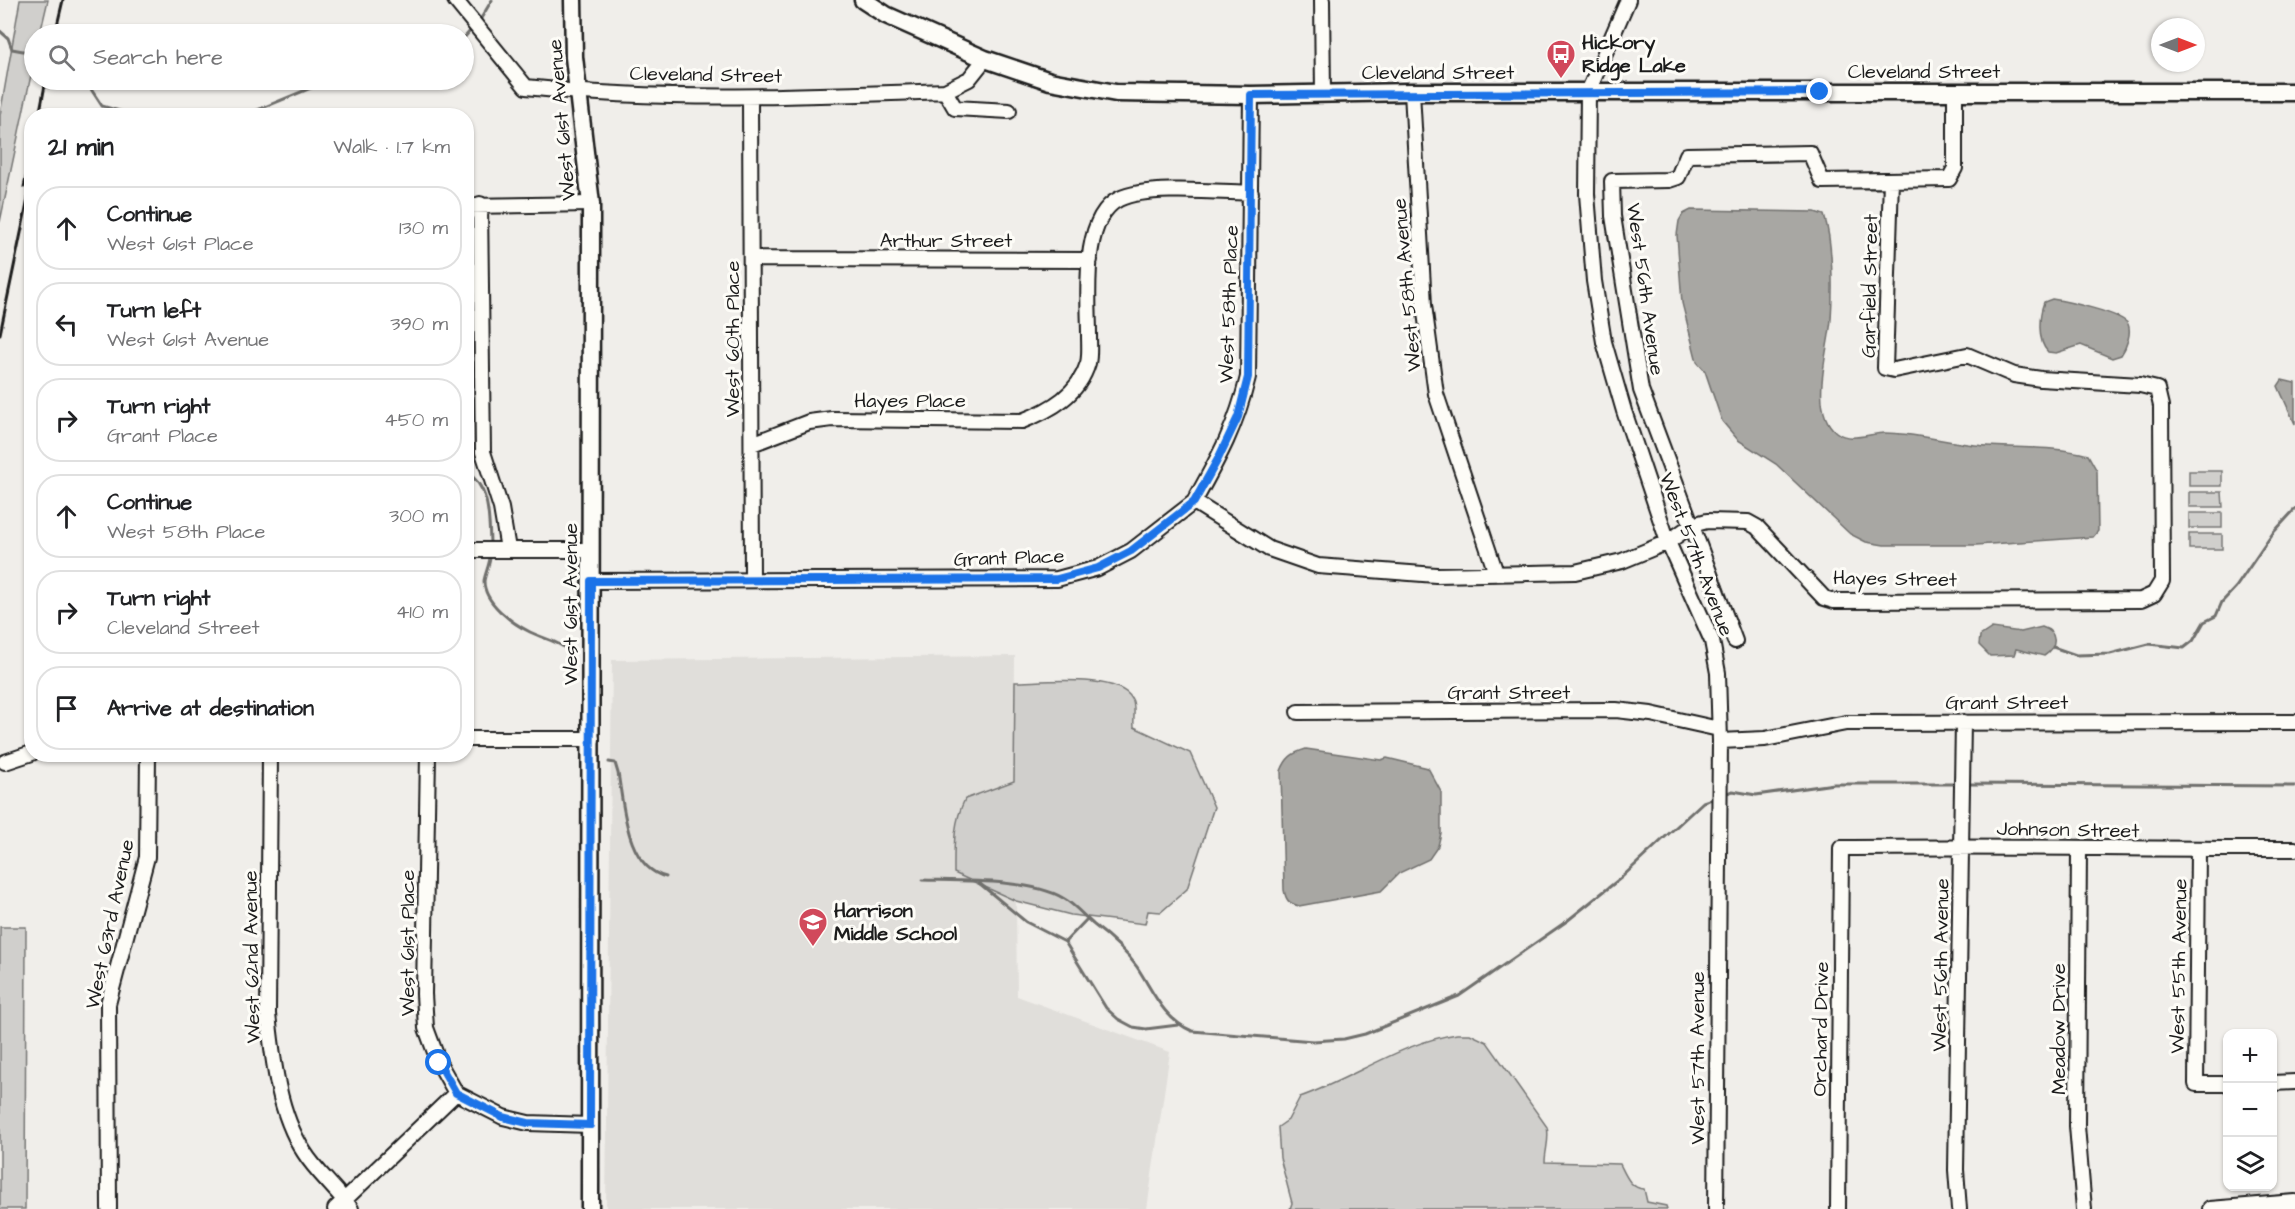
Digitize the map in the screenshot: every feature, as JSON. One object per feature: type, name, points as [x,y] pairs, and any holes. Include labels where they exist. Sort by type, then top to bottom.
[{"type":"main road","name":"West 61st Avenue","points":[[573,0],[577,93],[591,204],[590,1209]]},
{"type":"main road","name":"Cleveland Street","points":[[863,0],[886,15],[923,33],[985,59],[1050,81],[1116,93],[1251,95],[1412,92],[2295,92]]},
{"type":"street","name":"Cleveland Street","points":[[455,0],[526,87],[577,93],[750,98],[945,91],[969,79],[985,59]]},
{"type":"street","points":[[1322,0],[1323,94]]},
{"type":"street","name":"West 57th Avenue","points":[[1628,0],[1588,92],[1587,194],[1594,281],[1604,342],[1668,543],[1712,641],[1718,673],[1716,1209]]},
{"type":"street","points":[[945,91],[955,108],[1009,111]]},
{"type":"street","name":"West 58th Avenue","points":[[1412,92],[1424,305],[1436,394],[1496,573]]},
{"type":"street","points":[[1891,180],[1948,179],[1956,168],[1955,92]]},
{"type":"street","name":"West 58th Place","points":[[1194,502],[1238,417],[1248,377],[1251,95]]},
{"type":"street","name":"West 60th Place","points":[[750,98],[752,579]]},
{"type":"street","name":"West 56th Avenue","points":[[1692,525],[1641,390],[1613,216],[1612,181],[1669,180],[1678,177],[1687,155],[1810,153],[1822,181],[1891,180]]},
{"type":"street","name":"Garfield Street","points":[[1891,180],[1885,368],[1894,370],[1967,356],[2014,375],[2041,379],[2140,385],[2157,389],[2161,406],[2162,581],[2154,594]]},
{"type":"street","points":[[1090,260],[1093,234],[1102,212],[1119,198],[1147,192],[1251,193]]},
{"type":"street","points":[[474,205],[591,204]]},
{"type":"street","points":[[474,230],[483,452],[501,508],[508,549]]},
{"type":"street","name":"Arthur Street","points":[[752,259],[1090,260]]},
{"type":"street","name":"Hayes Place","points":[[752,444],[809,422],[832,419],[1022,421],[1047,412],[1077,386],[1089,362],[1090,260]]},
{"type":"street","points":[[1194,502],[1269,549],[1318,566],[1436,575],[1496,573]]},
{"type":"street","name":"Grant Place","points":[[591,581],[1057,579],[1098,568],[1131,551],[1194,502]]},
{"type":"street","name":"Hayes Street","points":[[1496,573],[1575,572],[1622,561],[1668,543],[1692,525],[1707,521],[1748,522],[1757,527],[1824,598],[1834,601],[2141,600],[2154,594]]},
{"type":"street","points":[[1692,525],[1736,641]]},
{"type":"street","points":[[474,550],[591,550]]},
{"type":"street","name":"Grant Street","points":[[1298,712],[1616,710],[1651,714],[1719,735],[1765,739],[1846,723],[2295,722]]},
{"type":"street","name":"West 56th Avenue","points":[[1959,1209],[1956,1170],[1963,722]]},
{"type":"street","points":[[474,739],[592,739]]},
{"type":"street","points":[[5,762],[24,756]]},
{"type":"street","name":"West 63rd Avenue","points":[[109,1209],[108,1004],[147,857],[148,762]]},
{"type":"street","name":"West 62nd Avenue","points":[[270,762],[268,1014],[273,1057],[284,1107],[303,1152],[344,1206]]},
{"type":"street","name":"West 61st Place","points":[[429,762],[424,994],[426,1028],[439,1063],[456,1093]]},
{"type":"street","name":"Johnson Street","points":[[1841,848],[1961,846],[2079,850],[2295,849]]},
{"type":"street","name":"Orchard Drive","points":[[1838,1209],[1841,848]]},
{"type":"street","name":"West 55th Avenue","points":[[2198,849],[2196,1084],[2223,1084]]},
{"type":"street","name":"Meadow Drive","points":[[2079,850],[2077,1126],[2084,1209]]},
{"type":"street","points":[[2277,1083],[2295,1082]]},
{"type":"street","points":[[344,1206],[456,1093],[503,1117],[528,1123],[590,1125]]},
{"type":"street","points":[[2210,1209],[2295,1203]]},
{"type":"shaded area","points":[[20,0],[48,0],[42,24],[24,24],[24,90],[28,90],[0,222],[0,115]]},
{"type":"shaded area","points":[[1691,210],[1815,212],[1824,215],[1831,252],[1832,294],[1822,394],[1823,409],[1828,422],[1836,432],[1847,437],[1896,433],[1975,445],[2046,448],[2088,455],[2097,471],[2098,531],[2093,537],[1976,545],[1884,545],[1866,542],[1850,534],[1776,464],[1738,440],[1722,421],[1705,371],[1697,362],[1682,303],[1677,235],[1679,221],[1683,214]]},
{"type":"shaded area","points":[[2052,299],[2093,308],[2124,320],[2128,324],[2129,336],[2121,355],[2112,358],[2081,345],[2056,353],[2048,352],[2042,342],[2040,321],[2044,302]]},
{"type":"shaded area","points":[[2282,380],[2295,383],[2295,424],[2278,386]]},
{"type":"shaded area","points":[[2189,471],[2222,471],[2222,486],[2189,486]]},
{"type":"shaded area","points":[[2189,492],[2222,492],[2223,507],[2189,507]]},
{"type":"shaded area","points":[[2189,513],[2222,513],[2222,528],[2189,528]]},
{"type":"shaded area","points":[[2189,534],[2222,534],[2222,549],[2189,549]]},
{"type":"shaded area","points":[[2042,627],[2051,632],[2054,640],[2052,648],[2044,656],[2016,649],[2014,655],[1990,656],[1979,645],[1980,636],[1992,628],[2021,632]]},
{"type":"shaded area","name":"Harrison Middle School","points":[[1015,656],[1014,781],[965,799],[954,872],[1016,901],[1017,996],[1170,1052],[1147,1209],[606,1209],[612,660]]},
{"type":"shaded area","points":[[1078,681],[1112,685],[1124,691],[1132,699],[1134,727],[1190,753],[1214,807],[1187,889],[1161,912],[1148,911],[1145,924],[1071,915],[1016,901],[954,873],[956,826],[965,799],[1014,781],[1015,682]]},
{"type":"shaded area","points":[[1306,749],[1381,760],[1387,758],[1428,768],[1441,792],[1441,833],[1438,846],[1429,859],[1399,873],[1381,891],[1299,906],[1290,902],[1284,890],[1281,771],[1290,757]]},
{"type":"shaded area","points":[[0,927],[26,927],[25,1209],[0,1209]]},
{"type":"shaded area","points":[[1470,1034],[1487,1042],[1547,1127],[1545,1162],[1620,1164],[1632,1184],[1644,1189],[1647,1202],[1666,1206],[1667,1209],[1290,1209],[1292,1203],[1280,1158],[1278,1127],[1288,1120],[1300,1097],[1397,1053],[1437,1038]]},
{"type":"waterway","points":[[480,20],[492,0]]},
{"type":"waterway","points":[[0,31],[8,38],[12,49],[24,51]]},
{"type":"waterway","points":[[92,90],[102,106],[109,108]]},
{"type":"waterway","points":[[262,108],[306,90]]},
{"type":"waterway","points":[[474,478],[480,485],[487,503],[490,543]]},
{"type":"waterway","points":[[2053,647],[2076,655],[2110,654],[2149,644],[2184,648],[2193,641],[2204,622],[2216,616],[2222,602],[2236,587],[2273,533],[2295,509]]},
{"type":"waterway","points":[[490,558],[484,581],[485,589],[494,604],[508,618],[523,628],[568,650]]},
{"type":"waterway","points":[[609,762],[615,763],[618,773],[625,818],[635,849],[642,861],[653,871],[666,877]]},
{"type":"waterway","points":[[1727,793],[1733,791],[1756,795],[1834,784],[1954,784]]},
{"type":"waterway","points":[[1969,784],[2295,786]]},
{"type":"waterway","points":[[922,880],[1014,884],[1033,887],[1063,898],[1122,949],[1137,967],[1166,1012],[1182,1026],[1192,1031],[1313,1041],[1344,1039],[1365,1034],[1459,996],[1567,921],[1622,877],[1703,802],[1712,799]]},
{"type":"waterway","points":[[979,883],[1026,922],[1065,942],[1106,1008],[1118,1019],[1133,1027],[1146,1029],[1178,1025]]},
{"type":"waterway","points":[[1065,942],[1087,919]]},
{"type":"railway","points":[[57,24],[63,0]]},
{"type":"railway","points":[[41,108],[44,90]]},
{"type":"railway","points":[[0,334],[24,218]]},
{"type":"place","name":"Hickory Ridge Lake","points":[[1561,80]]},
{"type":"place","name":"Harrison Middle School","points":[[813,948]]},
{"type":"route","points":[[439,1063],[456,1093],[503,1117],[528,1123],[590,1125],[591,581],[1057,579],[1098,568],[1131,551],[1194,502],[1238,417],[1248,377],[1251,95],[1412,92],[1820,92]]}]
